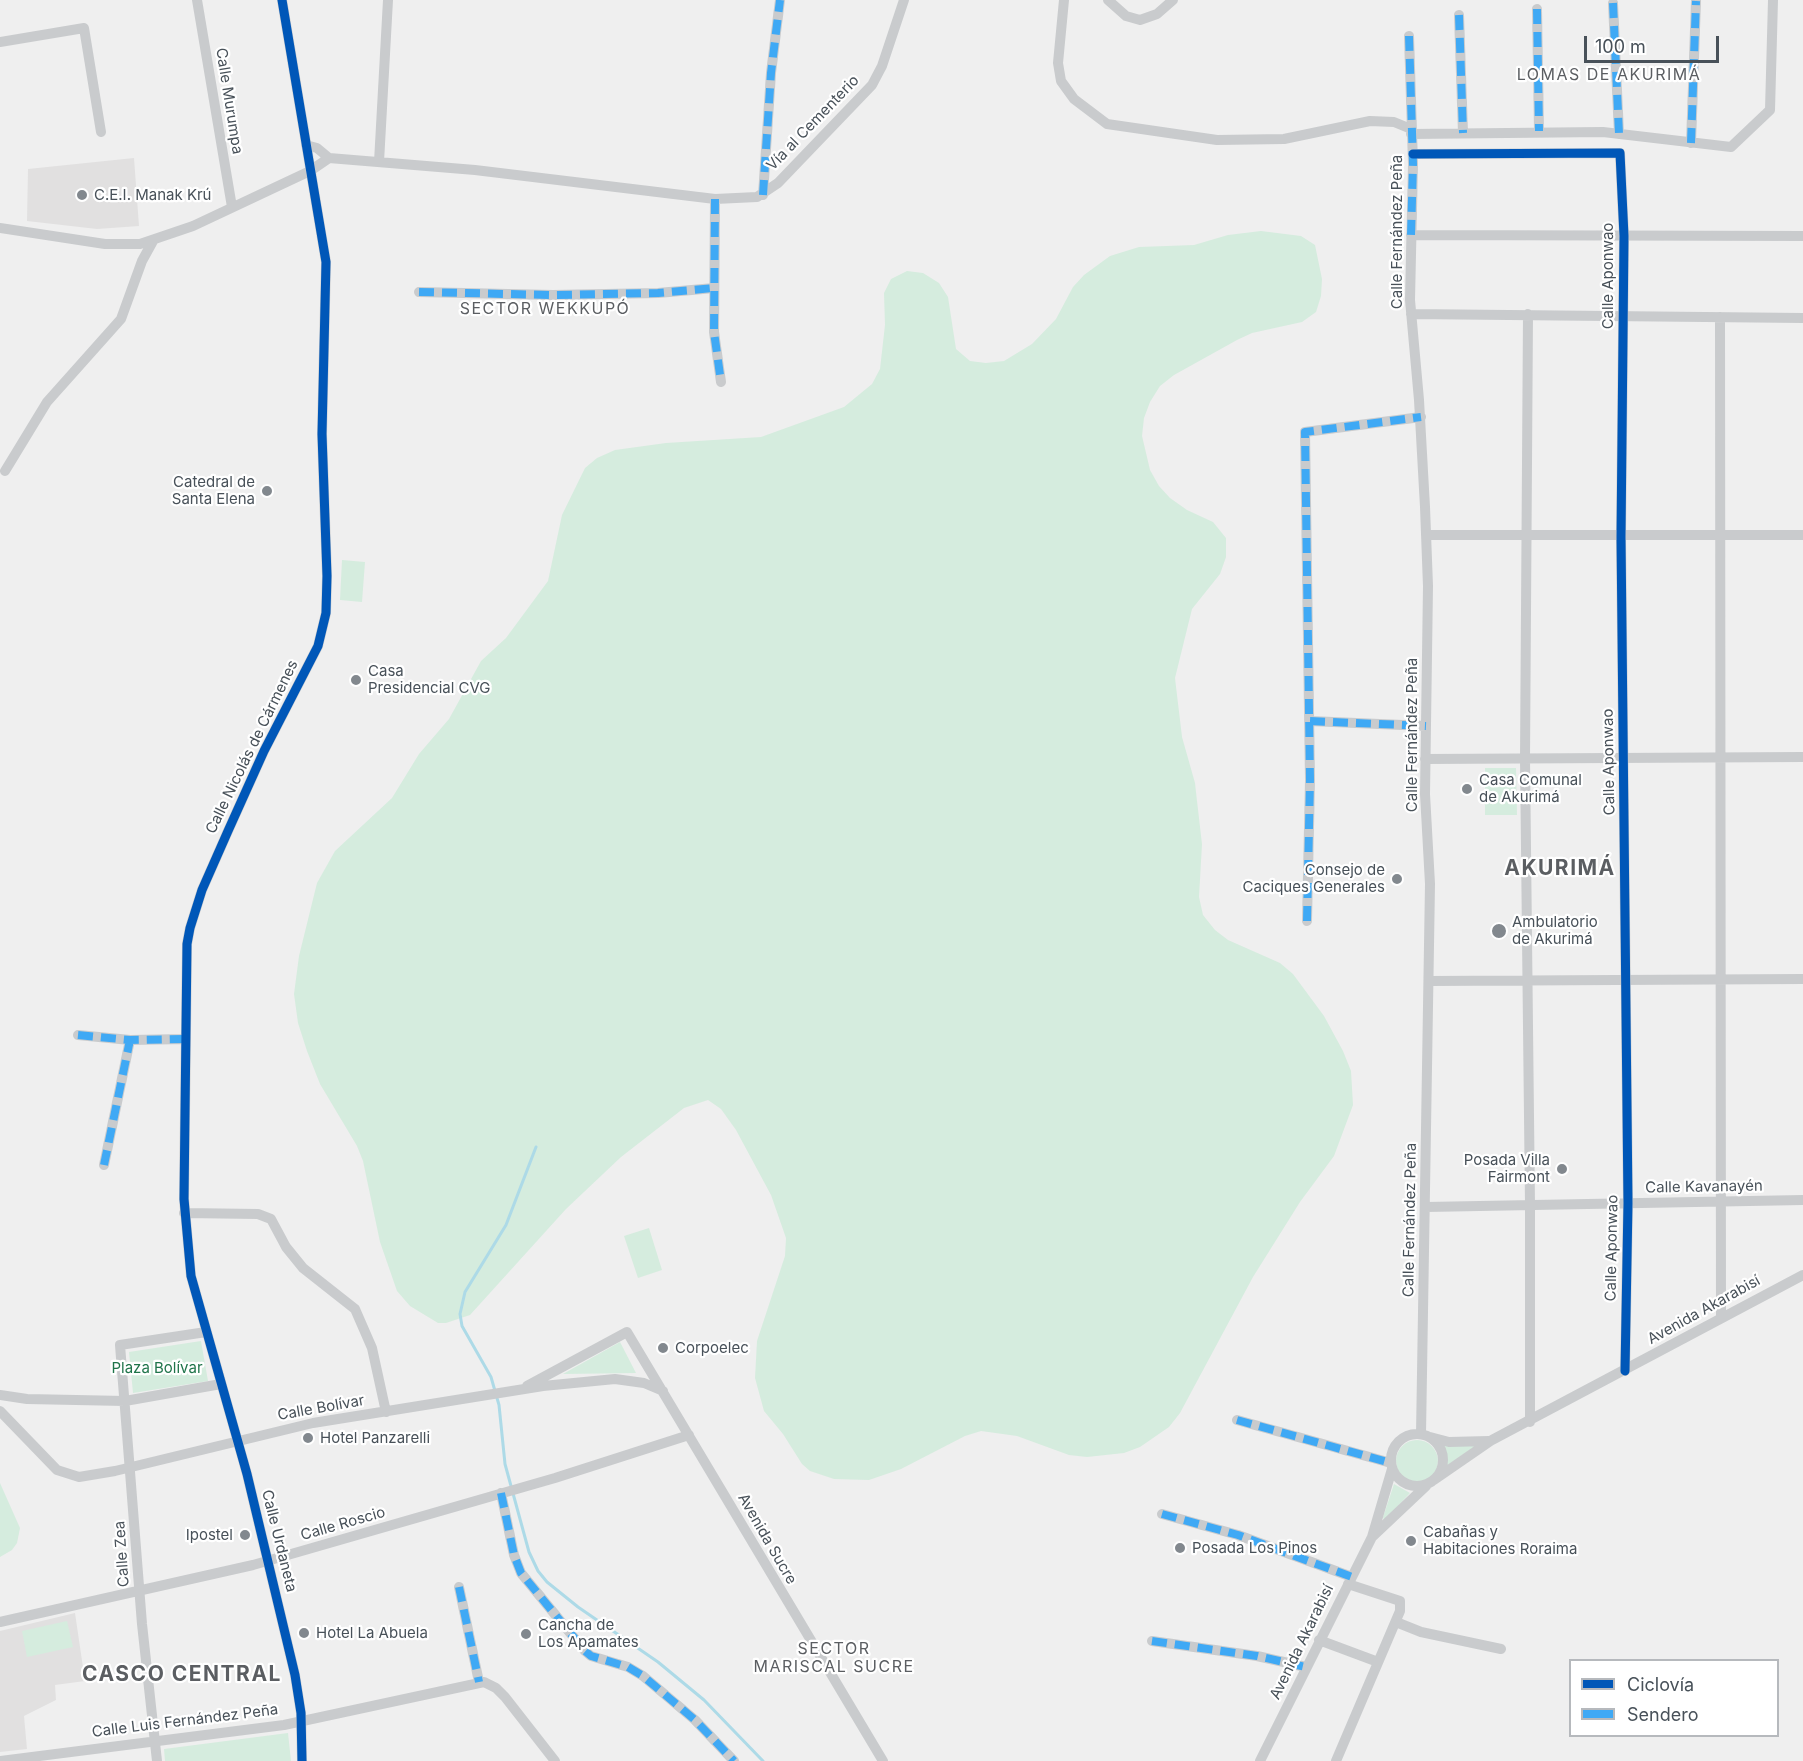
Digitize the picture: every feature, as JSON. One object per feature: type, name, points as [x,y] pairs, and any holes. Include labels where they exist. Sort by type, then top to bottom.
[{"type":"street","name":"Calle Murumpa","points":[[197,0],[232,207]]},
{"type":"street","name":"Calle Nicolás de Cármenes","points":[[206,1332],[189,1269],[184,1213],[187,945],[202,890],[264,751],[318,646],[326,613],[327,566],[322,434],[326,262],[282,0]]},
{"type":"street","points":[[379,162],[388,0]]},
{"type":"street","points":[[306,145],[317,148],[329,158],[475,170],[715,200],[741,200],[763,195],[771,73],[780,0]]},
{"type":"street","name":"Vía al Cementerio","points":[[763,195],[819,143],[872,85],[882,66],[904,0]]},
{"type":"street","points":[[1064,0],[1058,63],[1061,81],[1074,99],[1107,124],[1217,140],[1284,139],[1376,121],[1395,122],[1411,131],[1463,133],[1539,131],[1619,134],[1731,147],[1770,110],[1773,0]]},
{"type":"street","points":[[1108,0],[1126,16],[1140,20],[1157,14],[1173,0]]},
{"type":"street","points":[[1691,143],[1696,1]]},
{"type":"street","points":[[1613,3],[1619,134]]},
{"type":"street","points":[[1537,9],[1539,131]]},
{"type":"street","points":[[1459,15],[1463,133]]},
{"type":"street","points":[[0,42],[84,28],[101,132]]},
{"type":"street","name":"Calle Fernández Peña","points":[[1409,36],[1413,154],[1411,314],[1421,417],[1426,536],[1425,759],[1430,863],[1425,1207],[1425,1436]]},
{"type":"street","name":"Calle Aponwao","points":[[1413,154],[1620,153],[1623,236],[1621,537],[1628,1203],[1625,1371]]},
{"type":"street","points":[[0,228],[105,244],[129,245],[153,241],[193,226],[310,171],[329,158]]},
{"type":"street","points":[[715,200],[714,332],[721,382]]},
{"type":"street","points":[[1411,235],[1803,236]]},
{"type":"street","points":[[4,471],[47,402],[121,319],[142,261],[153,241]]},
{"type":"street","points":[[419,292],[553,295],[658,293],[714,288]]},
{"type":"street","points":[[1411,314],[1803,318]]},
{"type":"street","points":[[1528,314],[1525,759],[1530,1422]]},
{"type":"street","points":[[1720,317],[1721,1318]]},
{"type":"street","points":[[1307,921],[1310,721],[1305,432],[1421,417]]},
{"type":"street","points":[[1426,536],[1803,535]]},
{"type":"street","points":[[1310,721],[1426,726]]},
{"type":"street","points":[[1425,759],[1803,757]]},
{"type":"street","points":[[1430,981],[1803,979]]},
{"type":"street","points":[[78,1035],[130,1040],[186,1039]]},
{"type":"street","points":[[104,1165],[130,1040]]},
{"type":"street","name":"Calle Kavanayén","points":[[1425,1207],[1803,1200]]},
{"type":"street","points":[[184,1213],[258,1214],[271,1219],[286,1247],[303,1268],[355,1309],[372,1348],[386,1412]]},
{"type":"street","name":"Avenida Akarabisí","points":[[1372,1537],[1431,1482],[1492,1440],[1530,1422],[1803,1275]]},
{"type":"street","name":"Calle Zea","points":[[157,1761],[120,1345],[206,1332]]},
{"type":"street","name":"Calle Urdaneta","points":[[206,1332],[238,1441],[269,1560],[295,1675],[301,1721],[302,1761]]},
{"type":"street","name":"Calle Bolívar","points":[[519,1390],[627,1332]]},
{"type":"street","name":"Avenida Sucre","points":[[627,1332],[883,1761]]},
{"type":"street","name":"Calle Bolívar","points":[[0,1411],[14,1423],[46,1460],[65,1474],[91,1476],[313,1423],[519,1390],[615,1378],[644,1383],[663,1391]]},
{"type":"street","points":[[0,1395],[27,1399],[125,1401],[221,1384]]},
{"type":"street","points":[[1237,1420],[1391,1466]]},
{"type":"street","points":[[1411,1434],[1425,1436],[1438,1446],[1443,1457],[1441,1470],[1431,1482],[1410,1486],[1399,1479],[1391,1466],[1392,1450],[1400,1440],[1411,1434]]},
{"type":"street","name":"Calle Roscio","points":[[0,1622],[269,1560],[509,1491],[689,1435]]},
{"type":"street","name":"Avenida Akarabisí","points":[[1425,1436],[1449,1442],[1492,1440]]},
{"type":"street","name":"Avenida Akarabisí","points":[[1260,1761],[1372,1537],[1391,1466]]},
{"type":"street","points":[[509,1491],[521,1573],[585,1651],[591,1656],[628,1667],[643,1676],[702,1726],[734,1761]]},
{"type":"street","points":[[1162,1514],[1228,1531],[1400,1601],[1396,1622],[1336,1761]]},
{"type":"street","points":[[459,1587],[479,1682],[489,1683],[496,1688],[555,1761]]},
{"type":"street","points":[[1396,1622],[1421,1632],[1501,1649]]},
{"type":"street","points":[[1319,1640],[1378,1662]]},
{"type":"street","points":[[1152,1641],[1257,1656],[1306,1667]]},
{"type":"street","name":"Calle Luis Fernández Peña","points":[[0,1761],[301,1721],[479,1682]]},
{"type":"shaded area","name":"C.E.I. Manak Krú","points":[[134,158],[139,226],[97,229],[27,221],[28,169]]},
{"type":"shaded area","points":[[75,1613],[85,1681],[55,1685],[56,1700],[24,1716],[27,1749],[0,1752],[0,1631]]},
{"type":"green space","points":[[1261,231],[1301,236],[1315,245],[1322,279],[1321,296],[1316,312],[1302,322],[1252,333],[1174,375],[1160,386],[1150,402],[1144,418],[1142,436],[1150,470],[1159,486],[1170,498],[1187,510],[1213,522],[1226,538],[1226,557],[1220,574],[1192,609],[1175,678],[1182,737],[1195,783],[1202,844],[1199,897],[1203,915],[1215,930],[1228,940],[1280,963],[1293,974],[1324,1016],[1343,1051],[1351,1071],[1353,1105],[1334,1156],[1300,1202],[1253,1277],[1180,1413],[1169,1427],[1140,1447],[1124,1453],[1087,1457],[1069,1455],[1017,1436],[981,1431],[965,1436],[901,1469],[869,1480],[834,1479],[810,1471],[802,1464],[783,1434],[764,1411],[755,1378],[757,1341],[785,1256],[786,1238],[771,1195],[736,1130],[721,1109],[708,1100],[684,1108],[621,1157],[566,1209],[470,1315],[446,1323],[438,1323],[410,1306],[397,1291],[380,1242],[363,1161],[357,1146],[320,1084],[298,1023],[294,994],[299,956],[317,883],[335,851],[392,798],[419,754],[449,719],[481,661],[506,638],[548,581],[562,515],[585,468],[597,458],[615,450],[666,443],[761,437],[844,407],[872,384],[880,369],[885,325],[884,293],[891,279],[907,271],[923,273],[939,283],[948,297],[956,349],[970,361],[986,363],[1004,361],[1032,344],[1056,319],[1073,287],[1084,275],[1110,256],[1139,247],[1194,245],[1228,235]]},
{"type":"green space","points":[[342,560],[365,562],[362,602],[340,600]]},
{"type":"green space","points":[[1485,768],[1516,768],[1517,815],[1485,815]]},
{"type":"green space","points":[[649,1228],[662,1270],[638,1278],[624,1236]]},
{"type":"green space","name":"Plaza Bolívar","points":[[201,1341],[208,1381],[133,1393],[129,1352]]},
{"type":"green space","points":[[620,1342],[636,1373],[563,1374]]},
{"type":"green space","points":[[1417,1440],[1432,1446],[1438,1461],[1432,1476],[1417,1482],[1402,1476],[1396,1461],[1402,1446]]},
{"type":"green space","points":[[1442,1445],[1477,1445],[1445,1467],[1446,1455]]},
{"type":"green space","points":[[0,1483],[20,1528],[17,1543],[12,1550],[0,1557]]},
{"type":"green space","points":[[1394,1484],[1410,1493],[1384,1521],[1383,1517]]},
{"type":"green space","points":[[67,1621],[73,1647],[27,1657],[22,1631]]},
{"type":"green space","points":[[288,1733],[291,1761],[165,1761],[164,1749]]},
{"type":"waterway","points":[[536,1147],[506,1225],[465,1292],[460,1314],[462,1326],[491,1377],[499,1405],[505,1464],[529,1552],[538,1571],[547,1582],[578,1607],[658,1662],[704,1700],[763,1761]]},
{"type":"marked path","points":[[763,195],[771,73],[780,0]]},
{"type":"marked path","points":[[1691,143],[1696,1]]},
{"type":"marked path","points":[[1613,3],[1619,134]]},
{"type":"marked path","points":[[1537,9],[1539,131]]},
{"type":"marked path","points":[[1459,15],[1463,133]]},
{"type":"marked path","points":[[1409,36],[1413,164],[1411,235]]},
{"type":"marked path","points":[[715,199],[714,332],[721,382]]},
{"type":"marked path","points":[[419,292],[553,295],[658,293],[714,288]]},
{"type":"marked path","points":[[1307,921],[1310,780],[1305,432],[1421,417]]},
{"type":"marked path","points":[[1310,721],[1426,726]]},
{"type":"marked path","points":[[78,1035],[130,1040],[186,1039]]},
{"type":"marked path","points":[[104,1165],[130,1040]]},
{"type":"marked path","points":[[1237,1420],[1391,1463]]},
{"type":"marked path","points":[[501,1493],[514,1555],[521,1573],[585,1651],[591,1656],[628,1667],[643,1676],[695,1720],[734,1761]]},
{"type":"marked path","points":[[1162,1514],[1238,1535],[1352,1577]]},
{"type":"marked path","points":[[459,1587],[479,1682]]},
{"type":"marked path","points":[[1152,1641],[1257,1656],[1306,1667]]},
{"type":"cycle path","points":[[282,0],[326,262],[322,434],[327,576],[326,613],[318,646],[264,751],[202,890],[190,928],[187,944],[184,1199],[191,1276],[247,1474],[295,1675],[301,1713],[302,1761]]},
{"type":"cycle path","points":[[1413,154],[1620,153],[1624,236],[1621,537],[1628,1203],[1625,1371]]},
{"type":"place","name":"C.E.I. Manak Krú","points":[[82,195]]},
{"type":"place","name":"Catedral de Santa Elena","points":[[267,491]]},
{"type":"place","name":"Casa Presidencial CVG","points":[[356,680]]},
{"type":"place","name":"Casa Comunal de Akurimá","points":[[1467,789]]},
{"type":"place","name":"Consejo de Caciques Generales","points":[[1397,879]]},
{"type":"place","name":"Ambulatorio de Akurimá","points":[[1499,931]]},
{"type":"place","name":"Posada Villa Fairmont","points":[[1562,1169]]},
{"type":"place","name":"Corpoelec","points":[[663,1348]]},
{"type":"place","name":"Hotel Panzarelli","points":[[308,1438]]},
{"type":"place","name":"Ipostel","points":[[245,1535]]},
{"type":"place","name":"Cabañas y Habitaciones Roraima","points":[[1411,1541]]},
{"type":"place","name":"Posada Los Pinos","points":[[1180,1548]]},
{"type":"place","name":"Hotel La Abuela","points":[[304,1633]]},
{"type":"place","name":"Cancha de Los Apamates","points":[[526,1634]]},
{"type":"district","name":"LOMAS DE AKURIMÁ","points":[[1609,75]]},
{"type":"district","name":"SECTOR WEKKUPÓ","points":[[545,309]]},
{"type":"district","name":"AKURIMÁ","points":[[1560,869]]},
{"type":"district","name":"SECTOR MARISCAL SUCRE","points":[[834,1658]]},
{"type":"district","name":"CASCO CENTRAL","points":[[182,1675]]}]
